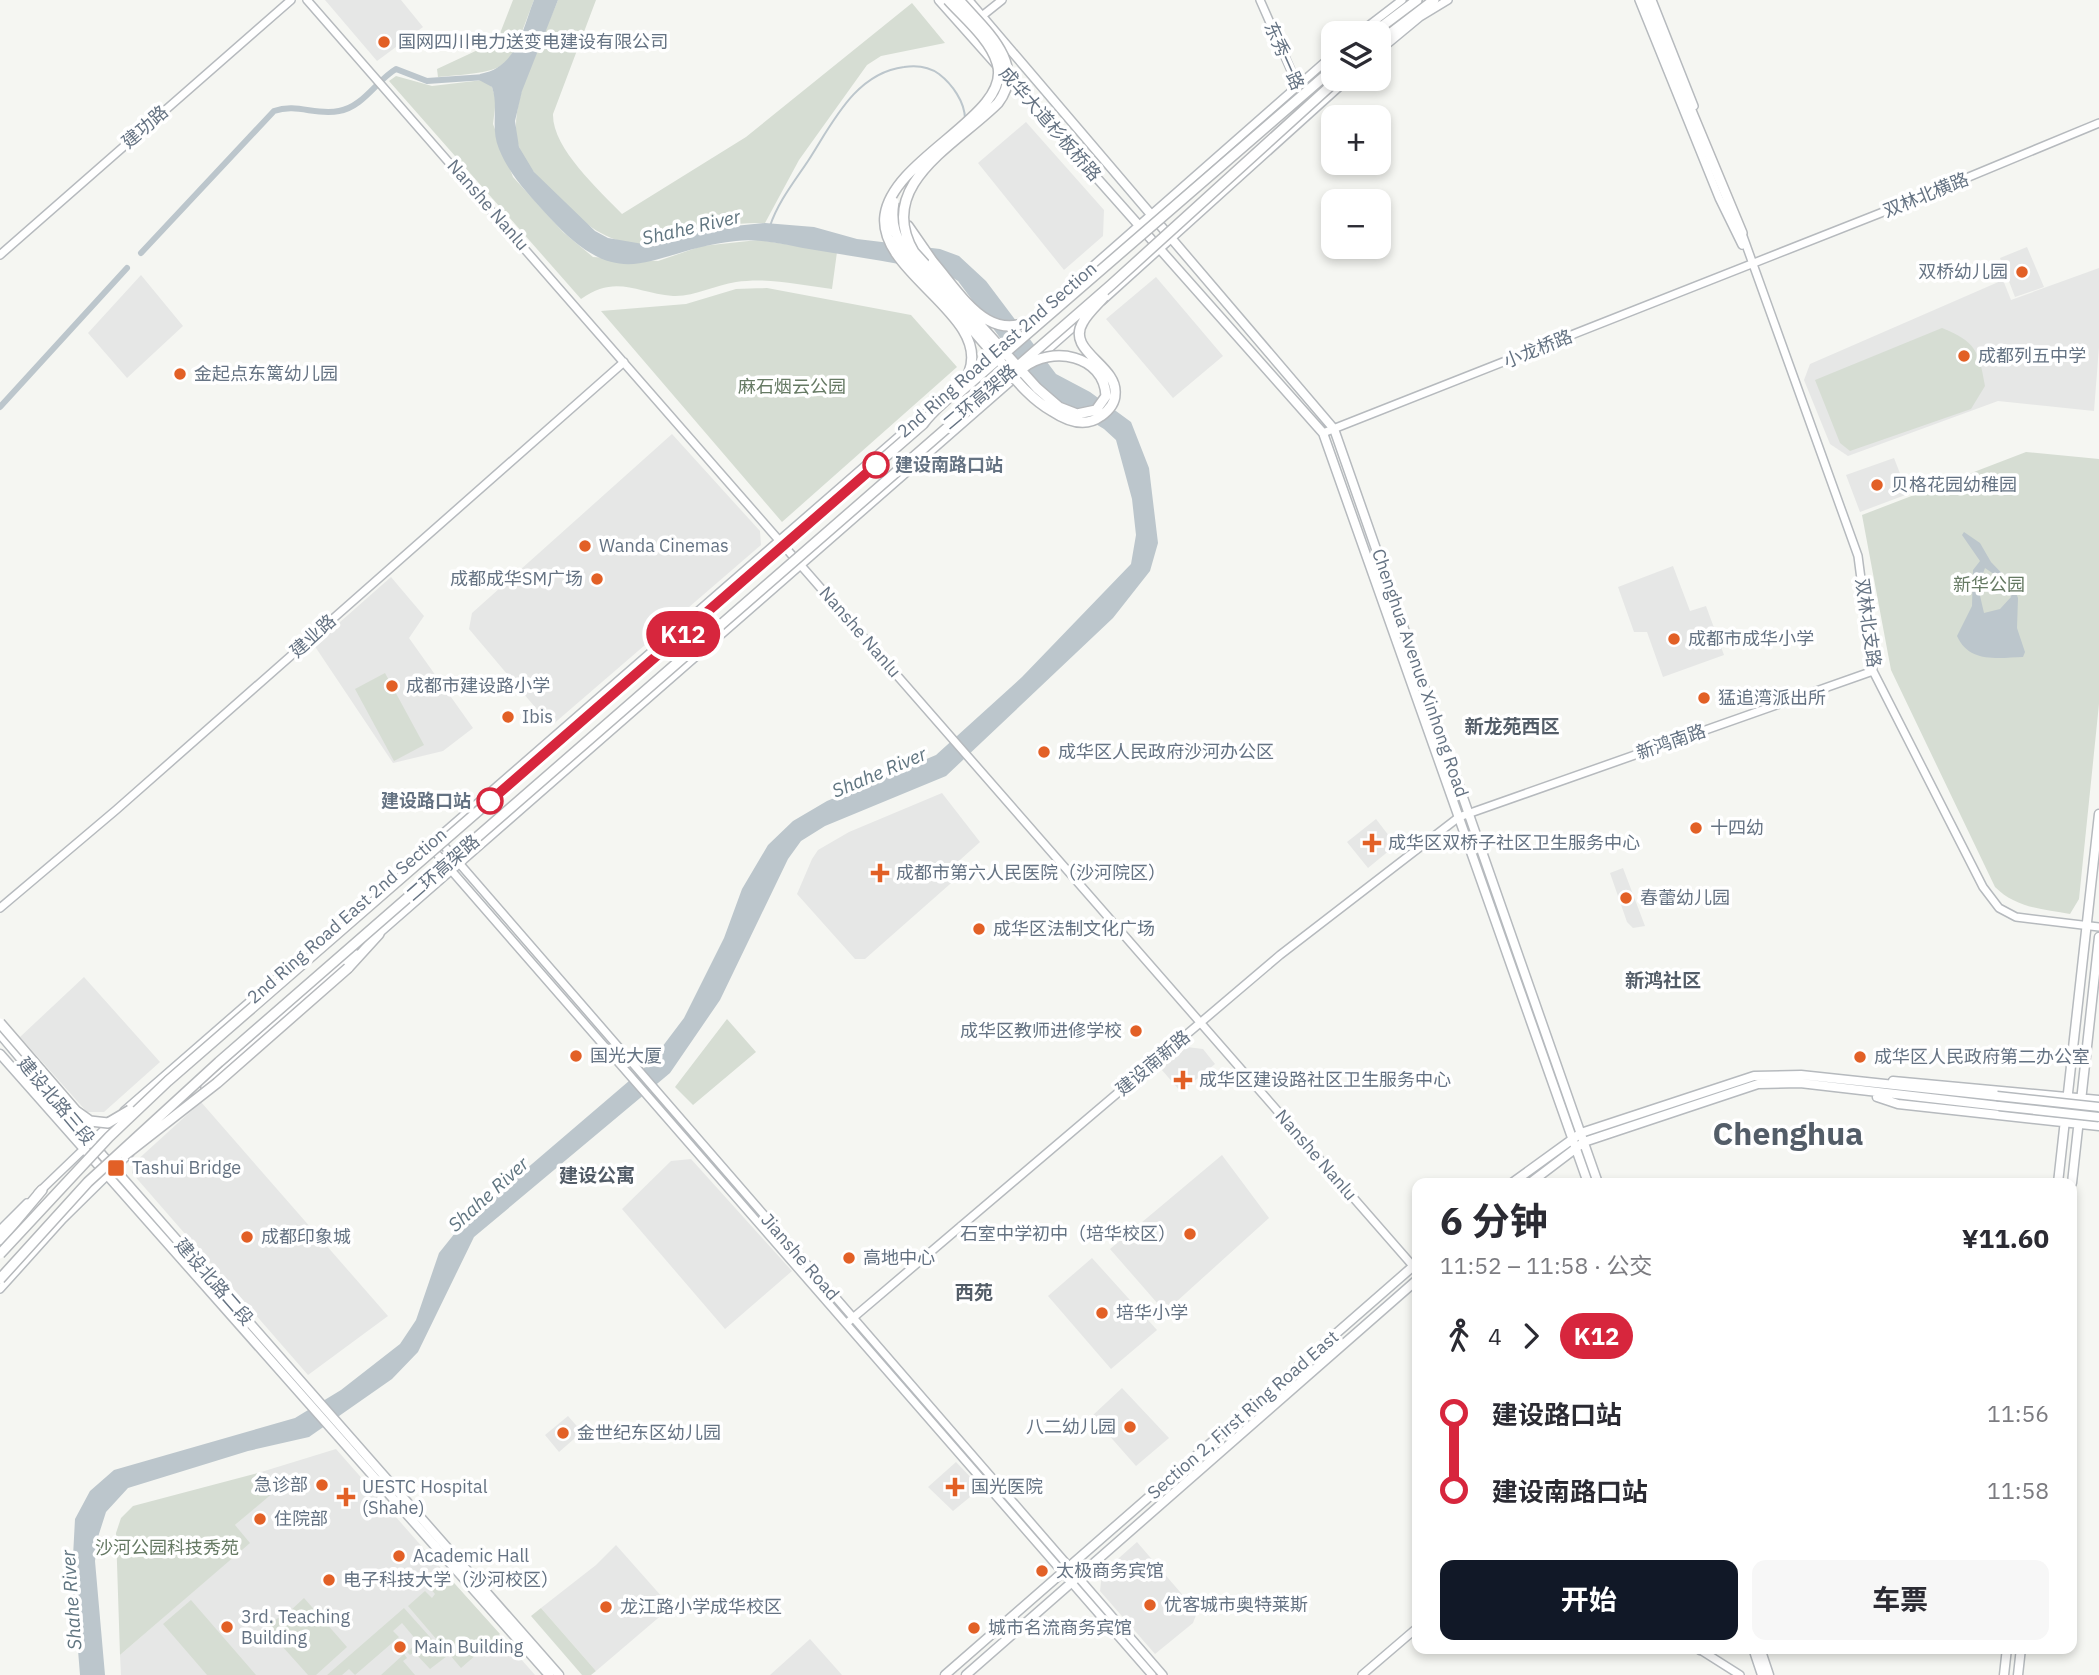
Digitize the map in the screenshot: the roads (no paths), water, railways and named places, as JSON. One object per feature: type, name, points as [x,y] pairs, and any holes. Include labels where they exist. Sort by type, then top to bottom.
[{"type":"highway","points":[[923,424],[934,408],[966,378],[972,354],[961,329],[891,244],[885,215],[900,183],[910,170],[987,102],[999,82],[994,54],[948,0]]},
{"type":"highway","points":[[959,0],[1001,49],[1008,67],[1007,87],[998,103],[924,170],[909,190],[901,215],[906,240],[1018,368],[1028,378],[1037,388],[1059,407],[1077,414],[1096,410],[1106,396],[1106,387],[1098,373],[1065,354],[1046,355],[1030,363],[1024,367],[1018,372],[998,383]]},
{"type":"highway","points":[[1389,21],[1417,0]]},
{"type":"highway","points":[[1391,33],[1434,0]]},
{"type":"highway","points":[[1645,0],[1742,233]]},
{"type":"highway","name":"二环高架路","points":[[0,1254],[91,1156],[168,1081],[1321,79]]},
{"type":"highway","name":"二环高架路","points":[[0,1279],[92,1178],[219,1062],[1111,285],[1325,91]]},
{"type":"highway","points":[[900,183],[892,214],[901,246],[1023,387],[1049,410],[1069,420],[1090,422],[1099,418],[1113,404],[1115,394],[1111,378],[1098,360],[1083,348],[1080,333],[1082,324],[1111,285]]},
{"type":"highway","points":[[909,190],[906,219],[912,236],[984,319],[998,326],[1018,326],[1035,319],[1072,295]]},
{"type":"highway","points":[[92,1178],[217,1083],[348,968],[379,934]]},
{"type":"highway","points":[[0,1023],[76,1111],[90,1121],[114,1121],[168,1081]]},
{"type":"highway","points":[[0,1241],[42,1190]]},
{"type":"main road","name":"成华大道杉板桥路","points":[[939,0],[1160,248]]},
{"type":"main road","name":"成华大道杉板桥路","points":[[968,0],[1152,215]]},
{"type":"main road","name":"Chenghua Avenue Xinhong Road","points":[[1152,215],[1334,429],[1579,1138],[1576,1147],[1586,1178]]},
{"type":"main road","name":"Chenghua Avenue Xinhong Road","points":[[1160,248],[1323,433],[1459,817],[1596,1178]]},
{"type":"main road","points":[[2059,1178],[2099,814]]},
{"type":"main road","points":[[2073,1178],[2099,937]]},
{"type":"main road","name":"建设北路三段","points":[[0,1034],[114,1168]]},
{"type":"main road","name":"建设北路三段","points":[[0,1055],[106,1176]]},
{"type":"main road","points":[[1519,1178],[1579,1138],[1742,1078],[1787,1074],[1858,1087],[2099,1117]]},
{"type":"main road","points":[[1858,1087],[1909,1081],[2099,1100]]},
{"type":"main road","points":[[1858,1087],[1997,1096],[2099,1107]]},
{"type":"main road","points":[[1858,1087],[1898,1104],[2099,1126]]},
{"type":"main road","points":[[1536,1178],[1576,1147]]},
{"type":"main road","name":"建设北路二段","points":[[114,1168],[558,1675]]},
{"type":"main road","name":"建设北路二段","points":[[106,1176],[306,1403],[348,1445],[549,1675]]},
{"type":"main road","name":"Section 2, First Ring Road East","points":[[945,1675],[1412,1267]]},
{"type":"main road","name":"Section 2, First Ring Road East","points":[[966,1675],[1412,1284]]},
{"type":"main road","points":[[1755,1654],[1762,1675]]},
{"type":"main road","points":[[1762,1654],[1769,1675]]},
{"type":"main road","points":[[2004,1675],[2006,1654]]},
{"type":"main road","points":[[2018,1675],[2020,1654]]},
{"type":"street","name":"建功路","points":[[0,255],[291,0]]},
{"type":"street","name":"Nanshe Nanlu","points":[[307,0],[1412,1261]]},
{"type":"street","points":[[982,16],[1002,0]]},
{"type":"street","name":"东秀一路","points":[[1260,0],[1310,113]]},
{"type":"street","points":[[1375,21],[1402,0]]},
{"type":"street","points":[[1391,41],[1420,17],[1448,0]]},
{"type":"street","points":[[1639,0],[1718,198],[1752,265]]},
{"type":"street","points":[[1652,0],[1729,193],[1752,265]]},
{"type":"street","name":"2nd Ring Road East 2nd Section","points":[[0,1230],[90,1141],[780,541],[1321,65]]},
{"type":"street","name":"2nd Ring Road East 2nd Section","points":[[0,1289],[114,1168],[1047,350],[1335,91]]},
{"type":"street","name":"双林北横路","points":[[1752,265],[2099,122]]},
{"type":"street","name":"小龙桥路","points":[[1323,433],[1752,265]]},
{"type":"street","name":"双林北支路","points":[[1752,265],[1794,370],[1858,556],[1873,671],[1983,887],[1999,908],[2016,916],[2099,927]]},
{"type":"street","name":"建业路","points":[[0,908],[116,810],[624,362]]},
{"type":"street","name":"新鸿南路","points":[[1468,812],[1873,671]]},
{"type":"street","name":"建设南新路","points":[[850,1321],[1280,955],[1468,812]]},
{"type":"street","name":"Jianshe Road","points":[[437,839],[1066,1571],[1163,1675]]},
{"type":"street","name":"Jianshe Road","points":[[429,846],[646,1097],[850,1321]]},
{"type":"street","name":"Jianshe Road","points":[[1075,1581],[1152,1675]]},
{"type":"street","points":[[1362,1675],[1412,1633]]},
{"type":"street","points":[[1707,1654],[1740,1675]]},
{"type":"waterway","points":[[770,226],[782,200],[836,117],[858,90],[872,79],[887,71],[904,67],[931,69],[953,88],[963,106],[965,119]]},
{"type":"waterway","points":[[141,253],[274,111],[291,108],[331,112],[348,108],[363,99],[396,69],[427,81],[485,77]]},
{"type":"waterway","points":[[0,407],[127,268]]},
{"type":"place","name":"国网四川电力送变电建设有限公司","points":[[384,42]]},
{"type":"place","name":"双桥幼儿园","points":[[2022,272]]},
{"type":"place","name":"成都列五中学","points":[[1964,356]]},
{"type":"place","name":"金起点东篱幼儿园","points":[[180,374]]},
{"type":"place","name":"建设南路口站","points":[[876,465]]},
{"type":"place","name":"贝格花园幼稚园","points":[[1877,485]]},
{"type":"place","name":"Wanda Cinemas","points":[[585,546]]},
{"type":"place","name":"成都成华SM广场","points":[[597,579]]},
{"type":"place","name":"成都市成华小学","points":[[1674,639]]},
{"type":"place","name":"成都市建设路小学","points":[[392,686]]},
{"type":"place","name":"猛追湾派出所","points":[[1704,698]]},
{"type":"place","name":"Ibis","points":[[508,717]]},
{"type":"place","name":"成华区人民政府沙河办公区","points":[[1044,752]]},
{"type":"place","name":"建设路口站","points":[[490,801]]},
{"type":"place","name":"十四幼","points":[[1696,828]]},
{"type":"place","name":"成华区双桥子社区卫生服务中心","points":[[1372,843]]},
{"type":"place","name":"成都市第六人民医院（沙河院区）","points":[[880,873]]},
{"type":"place","name":"春蕾幼儿园","points":[[1626,898]]},
{"type":"place","name":"成华区法制文化广场","points":[[979,929]]},
{"type":"place","name":"成华区教师进修学校","points":[[1136,1031]]},
{"type":"place","name":"国光大厦","points":[[576,1056]]},
{"type":"place","name":"成华区人民政府第二办公室","points":[[1860,1057]]},
{"type":"place","name":"成华区建设路社区卫生服务中心","points":[[1183,1080]]},
{"type":"place","name":"Tashui Bridge","points":[[116,1168]]},
{"type":"place","name":"石室中学初中（培华校区）","points":[[1190,1234]]},
{"type":"place","name":"成都印象城","points":[[247,1237]]},
{"type":"place","name":"高地中心","points":[[849,1258]]},
{"type":"place","name":"培华小学","points":[[1102,1313]]},
{"type":"place","name":"八二幼儿园","points":[[1130,1427]]},
{"type":"place","name":"金世纪东区幼儿园","points":[[563,1433]]},
{"type":"place","name":"急诊部","points":[[322,1485]]},
{"type":"place","name":"国光医院","points":[[955,1487]]},
{"type":"place","name":"UESTC Hospital (Shahe)","points":[[346,1497]]},
{"type":"place","name":"住院部","points":[[260,1519]]},
{"type":"place","name":"Academic Hall","points":[[399,1556]]},
{"type":"place","name":"太极商务宾馆","points":[[1042,1571]]},
{"type":"place","name":"电子科技大学（沙河校区）","points":[[329,1580]]},
{"type":"place","name":"优客城市奥特莱斯","points":[[1150,1605]]},
{"type":"place","name":"龙江路小学成华校区","points":[[606,1607]]},
{"type":"place","name":"3rd. Teaching Building","points":[[227,1627]]},
{"type":"place","name":"城市名流商务宾馆","points":[[974,1628]]},
{"type":"place","name":"Main Building","points":[[400,1647]]},
{"type":"district","name":"新龙苑西区","points":[[1512,726]]},
{"type":"district","name":"新鸿社区","points":[[1663,980]]},
{"type":"district","name":"Chenghua","points":[[1788,1134]]},
{"type":"district","name":"建设公寓","points":[[597,1175]]},
{"type":"district","name":"西苑","points":[[974,1292]]},
{"type":"water label","name":"Shahe River","points":[[691,227]]},
{"type":"water label","name":"Shahe River","points":[[879,772]]},
{"type":"water label","name":"Shahe River","points":[[488,1194]]},
{"type":"water label","name":"Shahe River","points":[[71,1600]]},
{"type":"park label","name":"麻石烟云公园","points":[[792,387]]},
{"type":"park label","name":"新华公园","points":[[1989,585]]},
{"type":"park label","name":"沙河公园科技秀苑","points":[[167,1548]]}]
